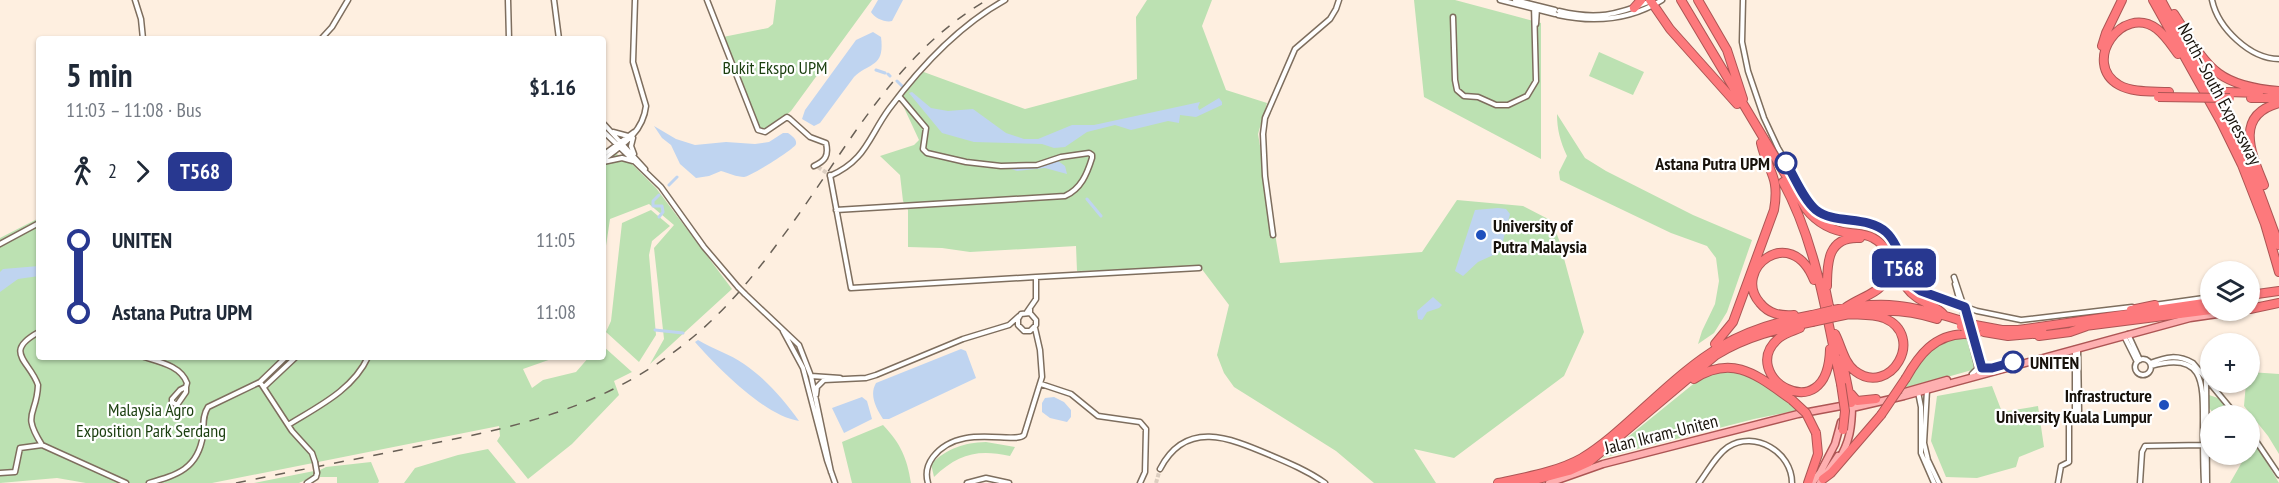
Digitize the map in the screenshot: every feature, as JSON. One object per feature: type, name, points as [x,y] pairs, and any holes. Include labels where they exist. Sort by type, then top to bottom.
[{"type":"highway","points":[[1634,8],[1641,0]]},
{"type":"highway","points":[[1676,0],[1806,209],[1817,221],[1838,231],[1866,235],[1880,242],[1908,290],[1918,299],[1940,310],[1961,327],[1976,330],[2018,330],[2200,304]]},
{"type":"highway","points":[[1681,0],[1789,194],[1814,259],[1824,296]]},
{"type":"highway","points":[[1698,0],[1727,50],[1741,106]]},
{"type":"highway","points":[[2121,0],[2101,49],[2100,62],[2104,75],[2114,86],[2131,94],[2158,97],[2279,92]]},
{"type":"highway","name":"North–South Expressway","points":[[2153,0],[2221,122],[2242,165],[2265,224],[2279,272]]},
{"type":"highway","points":[[2163,0],[2200,55],[2216,72],[2245,87],[2279,92]]},
{"type":"highway","name":"North–South Expressway","points":[[2163,0],[2248,161],[2279,245]]},
{"type":"highway","points":[[1652,2],[1670,29],[1741,106]]},
{"type":"highway","points":[[2191,69],[2155,27],[2132,23],[2115,32],[2108,41],[2104,53],[2104,61],[2111,77],[2118,84],[2129,88],[2279,100]]},
{"type":"highway","points":[[2275,233],[2271,205],[2252,155],[2249,136],[2257,115],[2279,100]]},
{"type":"highway","points":[[1523,483],[1569,471],[1589,462],[1721,339],[1733,322],[1774,210],[1776,197],[1774,176],[1761,143]]},
{"type":"highway","points":[[1790,185],[1815,249],[1849,408],[1845,430]]},
{"type":"highway","points":[[1824,296],[1827,263],[1834,246],[1847,239],[1857,238],[1876,245],[1886,262],[1887,272],[1883,284],[1874,294],[1854,302],[1846,311]]},
{"type":"highway","points":[[1811,318],[1773,314],[1761,305],[1755,296],[1752,284],[1752,278],[1758,265],[1773,254],[1796,255],[1809,267],[1824,296]]},
{"type":"highway","points":[[2260,295],[2277,298]]},
{"type":"highway","points":[[2260,302],[2277,298]]},
{"type":"highway","points":[[2260,305],[2277,298]]},
{"type":"highway","points":[[1699,359],[1750,330],[1846,311],[1892,304],[1912,306],[1944,315]]},
{"type":"highway","points":[[2105,318],[2115,313],[2155,305]]},
{"type":"highway","points":[[1846,311],[1901,310],[1976,330],[2000,339],[2070,332],[2087,326],[2200,311]]},
{"type":"highway","points":[[1833,340],[1849,366],[1861,375],[1880,376],[1891,371],[1899,363],[1903,352],[1903,341],[1894,325],[1879,317],[1846,311]]},
{"type":"highway","points":[[1811,318],[1779,338],[1771,348],[1768,365],[1779,385],[1792,392],[1818,386],[1828,370],[1833,340]]},
{"type":"highway","points":[[1665,399],[1716,355],[1730,347],[1753,336],[1811,318]]},
{"type":"highway","points":[[1822,477],[1831,473],[1881,415],[1922,352],[1961,327]]},
{"type":"highway","points":[[1833,340],[1852,406]]},
{"type":"highway","points":[[1833,340],[1834,374],[1841,407]]},
{"type":"highway","points":[[1498,483],[1544,472],[1579,459],[1648,409],[1702,374],[1712,369],[1732,367],[1751,373],[1792,400],[1806,413],[1816,433],[1818,454],[1810,483]]},
{"type":"highway","points":[[1850,393],[1857,400],[1876,399]]},
{"type":"main road","points":[[1852,406],[1927,390],[2126,334],[2200,317]]},
{"type":"main road","points":[[1852,406],[2122,332],[2126,334]]},
{"type":"main road","points":[[2066,348],[2077,349]]},
{"type":"main road","name":"Jalan Ikram-Uniten","points":[[1549,483],[1603,464],[1798,414],[1841,407],[1845,401],[1852,406]]},
{"type":"main road","points":[[1810,483],[1822,477],[1838,460],[1852,429],[1852,406]]},
{"type":"main road","points":[[1822,477],[1840,428],[1841,407]]},
{"type":"main road","points":[[1822,477],[1839,454],[1845,430]]},
{"type":"street","points":[[135,0],[141,19],[143,36]]},
{"type":"street","points":[[324,36],[332,27],[348,0]]},
{"type":"street","points":[[508,0],[509,36]]},
{"type":"street","points":[[554,0],[559,36]]},
{"type":"street","points":[[606,158],[632,135],[643,120],[646,106],[633,62],[634,0]]},
{"type":"street","points":[[707,0],[758,130],[765,132],[787,117],[810,137],[826,143],[827,157],[825,161],[814,166],[818,166]]},
{"type":"street","points":[[1005,0],[958,32],[945,44],[899,96],[853,164],[830,176],[850,288],[1199,268]]},
{"type":"street","points":[[1273,235],[1265,176],[1263,134],[1265,118],[1295,49],[1330,19],[1339,0]]},
{"type":"street","points":[[1500,0],[1558,13]]},
{"type":"street","points":[[1515,0],[1549,12],[1591,18],[1622,17],[1652,2]]},
{"type":"street","points":[[1591,18],[1613,15],[1662,0]]},
{"type":"street","points":[[1743,0],[1742,42],[1748,71],[1764,118],[1778,148],[1809,202],[1826,215],[1883,230],[1891,238],[1914,286],[1921,291],[1963,306],[2009,319],[2021,320],[2200,299]]},
{"type":"street","points":[[2212,0],[2220,19],[2240,43],[2262,58],[2279,59]]},
{"type":"street","points":[[1525,6],[1535,22]]},
{"type":"street","points":[[1453,17],[1455,80],[1458,90],[1464,96],[1478,97],[1502,105],[1522,100],[1533,87],[1536,76],[1535,7]]},
{"type":"street","points":[[1535,22],[1549,12]]},
{"type":"street","points":[[836,210],[1065,196],[1085,178],[1092,158],[1089,153],[1061,157],[1037,165],[1001,166],[966,162],[927,153],[923,149],[926,128],[899,96]]},
{"type":"street","points":[[606,130],[617,134],[632,135]]},
{"type":"street","points":[[606,130],[611,145],[608,151]]},
{"type":"street","points":[[606,130],[661,187],[704,247],[738,287],[799,345],[816,395],[831,472]]},
{"type":"street","points":[[632,135],[631,146],[634,159]]},
{"type":"street","points":[[609,138],[620,145]]},
{"type":"street","points":[[608,151],[620,145]]},
{"type":"street","points":[[606,161],[634,159]]},
{"type":"street","points":[[0,244],[36,225]]},
{"type":"street","points":[[816,395],[819,383],[824,380],[866,378],[963,339],[1009,325],[1029,311],[1037,295],[1036,277]]},
{"type":"street","points":[[1972,374],[1977,369],[1977,365],[1954,277],[1963,306],[1980,365],[1982,368],[1992,368]]},
{"type":"street","points":[[928,483],[926,475],[928,464],[936,453],[949,444],[977,436],[1021,438],[1041,384],[1042,370],[1040,350],[1033,331],[1036,320],[1029,311]]},
{"type":"street","points":[[1019,316],[1017,322],[1019,328]]},
{"type":"street","points":[[779,325],[805,373],[835,483]]},
{"type":"street","points":[[1009,325],[1024,331],[1033,331]]},
{"type":"street","points":[[36,334],[23,343],[21,357],[38,385],[30,422],[42,445]]},
{"type":"street","points":[[2126,334],[2139,361],[2135,370],[2140,375],[2147,374],[2150,365],[2166,357],[2185,358],[2193,363],[2200,372]]},
{"type":"street","points":[[2058,483],[2061,466],[2069,462],[2069,423],[2079,411],[2077,349]]},
{"type":"street","points":[[152,360],[172,367],[185,378],[186,387]]},
{"type":"street","points":[[149,483],[176,475],[190,465],[200,447],[204,415],[208,408],[260,382],[283,360]]},
{"type":"street","points":[[264,387],[293,360]]},
{"type":"street","points":[[288,425],[332,398],[358,374],[366,360]]},
{"type":"street","points":[[2139,361],[2146,360],[2150,365]]},
{"type":"street","points":[[2150,365],[2170,360],[2188,364],[2198,375],[2203,390],[2204,405]]},
{"type":"street","points":[[808,367],[822,376],[844,379]]},
{"type":"street","points":[[805,373],[811,378],[837,380]]},
{"type":"street","points":[[811,378],[822,376]]},
{"type":"street","points":[[808,384],[811,378]]},
{"type":"street","points":[[260,382],[288,425],[312,453],[317,473],[316,477],[307,483]]},
{"type":"street","points":[[1041,384],[1071,394],[1098,416],[1145,424],[1144,472],[1140,483]]},
{"type":"street","points":[[1927,390],[1927,408],[1923,419],[1920,444],[1937,483]]},
{"type":"street","points":[[1918,392],[1923,419]]},
{"type":"street","points":[[2217,393],[2227,405]]},
{"type":"street","points":[[1921,407],[1927,408]]},
{"type":"street","points":[[1160,469],[1169,454],[1180,445],[1204,436],[1220,437],[1278,458],[1311,473],[1325,483]]},
{"type":"street","points":[[1699,483],[1723,451],[1731,445],[1747,441],[1759,442],[1780,454],[1788,467],[1792,483]]},
{"type":"street","points":[[0,473],[14,474],[20,448],[42,445],[126,483]]},
{"type":"street","points":[[2140,483],[2142,452],[2145,446],[2200,445]]},
{"type":"street","points":[[2260,447],[2279,475]]},
{"type":"street","points":[[2206,465],[2206,483]]},
{"type":"street","points":[[967,483],[986,478],[1009,483]]},
{"type":"green space","name":"Bukit Ekspo UPM","points":[[776,0],[872,0],[791,111],[765,133],[757,132],[752,121],[723,37],[768,28],[773,24]]},
{"type":"green space","points":[[1147,0],[1212,0],[1202,26],[1226,90],[1267,103],[1258,134],[1280,263],[1422,252],[1457,200],[1523,206],[1552,221],[1584,332],[1564,376],[1454,458],[1414,449],[1436,483],[1374,483],[1336,451],[1234,387],[1224,373],[1217,355],[1229,305],[1201,268],[1077,271],[1076,246],[970,252],[908,247],[908,210],[903,201],[900,175],[880,156],[914,145],[919,140],[900,99],[921,71],[1025,109],[1137,79],[1136,17]]},
{"type":"green space","points":[[1414,0],[1455,0],[1541,23],[1541,159],[1424,97]]},
{"type":"green space","points":[[1599,52],[1644,72],[1633,95],[1589,76]]},
{"type":"green space","points":[[1557,114],[1585,158],[1693,215],[1752,240],[1727,312],[1714,333],[1698,344],[1715,304],[1719,281],[1716,258],[1707,246],[1671,233],[1560,180],[1559,172],[1567,156],[1559,135]]},
{"type":"green space","points":[[606,148],[630,162],[656,188],[732,289],[650,364],[664,339],[654,248],[674,225],[649,204],[610,219],[606,246]]},
{"type":"green space","points":[[651,210],[670,226],[652,241],[649,255],[656,335],[639,362],[606,332],[611,321],[622,223]]},
{"type":"green space","name":"Malaysia Agro Exposition Park Serdang","points":[[36,220],[36,360],[548,360],[523,369],[532,388],[543,380],[576,372],[586,360],[606,360],[606,349],[632,372],[614,381],[619,395],[572,444],[528,479],[497,441],[500,436],[499,426],[212,483],[86,483],[57,478],[0,483],[0,238]]},
{"type":"green space","points":[[1952,338],[1967,338],[1974,365],[1972,370],[1901,390],[1927,351]]},
{"type":"green space","points":[[1728,370],[1757,379],[1799,410],[1754,419],[1602,458],[1697,381],[1714,373]]},
{"type":"green space","points":[[2260,373],[2279,374],[2279,454],[2260,426],[2260,405],[2244,405],[2245,393],[2260,393]]},
{"type":"green space","points":[[1992,386],[2002,412],[2038,406],[2044,447],[2019,457],[2016,467],[1977,478],[1946,477],[1931,441],[1937,396]]},
{"type":"green space","points":[[2209,395],[2218,398],[2224,405],[2209,405]]},
{"type":"green space","points":[[883,425],[902,452],[911,483],[852,483],[842,442]]},
{"type":"green space","points":[[986,442],[1015,447],[1010,456],[988,453],[960,458],[934,477],[931,464],[944,454],[963,445]]},
{"type":"green space","points":[[488,449],[516,483],[404,483],[415,468]]},
{"type":"green space","points":[[2260,451],[2279,483],[2230,483],[2240,465],[2260,465]]},
{"type":"green space","points":[[371,462],[378,483],[337,483],[337,477],[320,477],[320,470],[326,467]]},
{"type":"green space","points":[[314,471],[314,476],[299,483],[254,483]]},
{"type":"water","points":[[878,0],[903,0],[892,21],[880,20],[871,12]]},
{"type":"water","points":[[873,32],[881,37],[882,47],[881,54],[875,63],[854,77],[820,123],[814,126],[802,119],[805,110],[856,40]]},
{"type":"water","points":[[912,92],[931,108],[948,111],[973,109],[1006,133],[1024,139],[1038,139],[1072,125],[1094,125],[1200,102],[1199,110],[1219,98],[1222,105],[1196,117],[1180,115],[1179,123],[1168,121],[1131,130],[1115,125],[1087,132],[1065,147],[1054,148],[1042,144],[974,142],[942,133],[909,93]]},
{"type":"water","points":[[654,126],[676,139],[695,145],[726,142],[755,144],[769,142],[783,133],[793,136],[796,144],[748,176],[738,176],[721,171],[696,178],[680,164],[671,145],[662,138]]},
{"type":"water","points":[[1058,161],[1065,166],[1067,174],[1045,168],[1017,171],[1008,168],[1033,167]]},
{"type":"water","points":[[1506,209],[1510,214],[1500,252],[1478,262],[1463,276],[1455,271],[1475,210]]},
{"type":"water","points":[[36,266],[36,276],[18,279],[0,292],[0,272],[3,269]]},
{"type":"water","points":[[1433,297],[1442,305],[1427,312],[1422,320],[1418,319],[1417,311]]},
{"type":"water","points":[[698,340],[733,357],[760,376],[799,421],[786,417],[757,401],[716,365],[695,342]]},
{"type":"water","points":[[961,349],[966,351],[976,378],[889,419],[883,419],[873,397],[876,383]]},
{"type":"water","points":[[862,397],[867,401],[872,419],[844,433],[832,408]]},
{"type":"water","points":[[1054,397],[1064,402],[1071,410],[1071,417],[1067,422],[1050,418],[1042,412],[1042,403],[1045,398]]},
{"type":"waterway","points":[[876,70],[885,73]]},
{"type":"waterway","points":[[897,81],[902,86]]},
{"type":"waterway","points":[[669,185],[677,177]]},
{"type":"waterway","points":[[659,195],[653,201],[653,206],[662,206],[663,212],[659,217]]},
{"type":"waterway","points":[[1087,199],[1101,216]]},
{"type":"waterway","points":[[655,330],[683,333]]},
{"type":"tunnel","points":[[818,167],[830,175]]},
{"type":"tunnel","points":[[1156,483],[1160,469]]},
{"type":"railway","points":[[236,483],[501,429],[570,408],[636,377],[699,332],[732,300],[771,252],[848,141],[896,78],[923,49],[953,23],[987,0]]},
{"type":"bus line","name":"T568","points":[[1786,163],[1809,202],[1820,213],[1878,226],[1891,238],[1914,286],[1930,295],[1965,307],[1982,368],[1992,368],[2013,362]]},
{"type":"place","name":"Astana Putra UPM","points":[[1786,163]]},
{"type":"place","name":"University of Putra Malaysia","points":[[1481,235]]},
{"type":"place","name":"UNITEN","points":[[2013,362]]},
{"type":"place","name":"Infrastructure University Kuala Lumpur","points":[[2164,405]]}]
